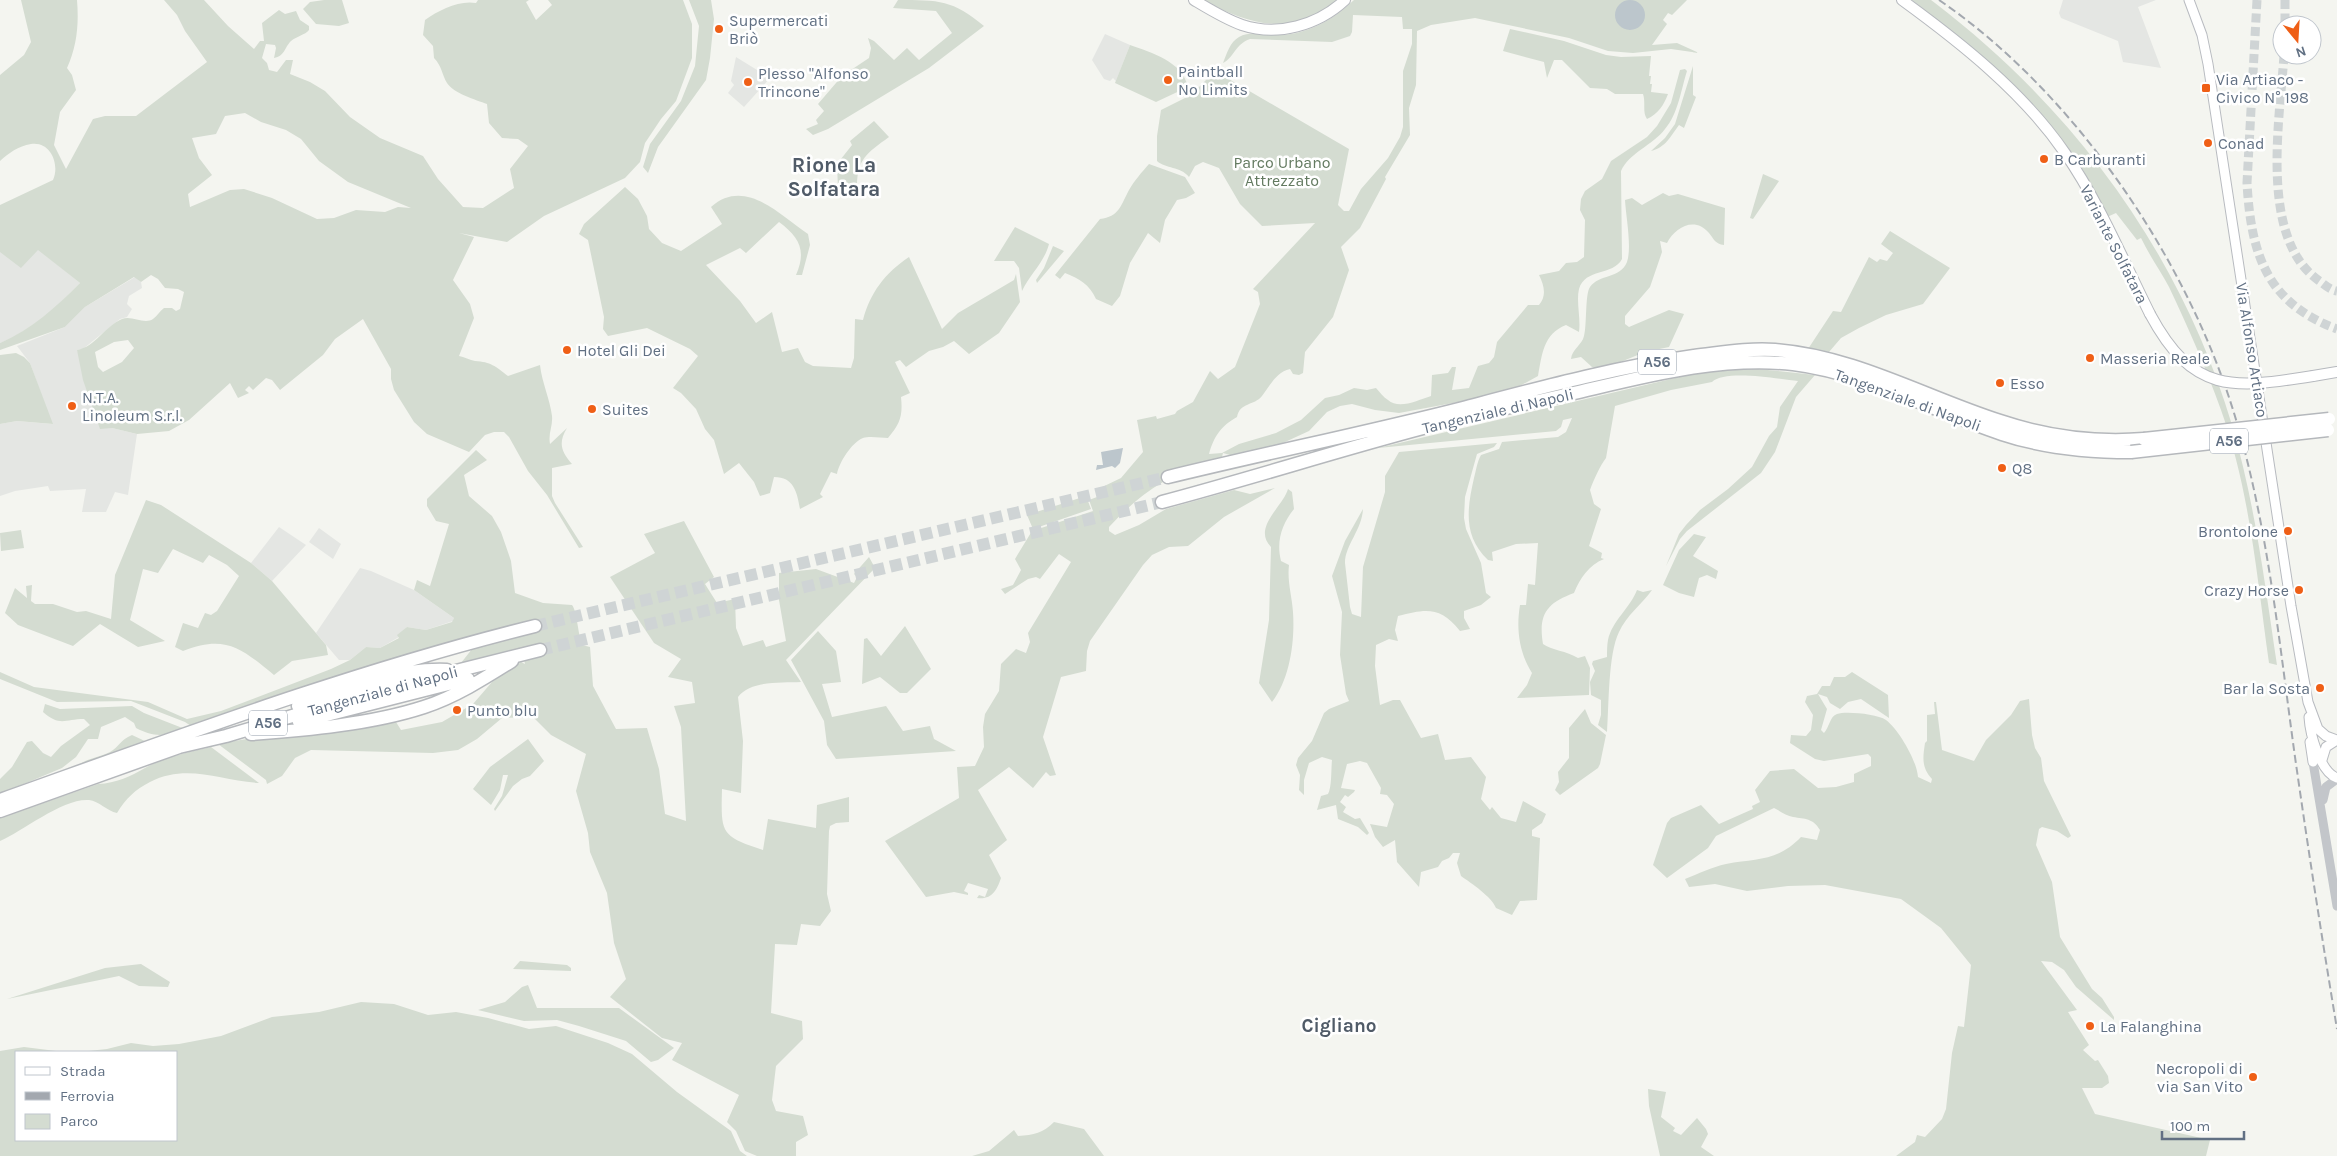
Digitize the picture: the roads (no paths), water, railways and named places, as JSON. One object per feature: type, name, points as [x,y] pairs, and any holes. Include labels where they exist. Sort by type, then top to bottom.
[{"type":"highway","name":"Tangenziale di Napoli","points":[[1168,477],[1582,378],[1655,362],[1735,351],[1773,350],[1816,355],[1847,364],[2001,421],[2054,436],[2086,440],[2144,439],[2333,424]]},
{"type":"highway","name":"Tangenziale di Napoli","points":[[1162,502],[1260,476],[1424,428],[1667,372],[1720,364],[1757,362],[1794,364],[1830,371],[1906,396],[2002,434],[2038,444],[2100,452],[2130,452],[2333,424]]},
{"type":"highway","name":"Tangenziale di Napoli","points":[[0,800],[355,676],[456,646],[535,626]]},
{"type":"highway","name":"Tangenziale di Napoli","points":[[0,811],[179,748],[238,734],[372,692],[461,670],[510,663],[540,650]]},
{"type":"highway","points":[[238,734],[336,725],[414,711],[479,681],[510,663]]},
{"type":"highway","points":[[273,731],[430,691],[510,663]]},
{"type":"highway","points":[[238,734],[370,696],[510,663]]},
{"type":"highway","points":[[238,734],[254,721],[374,679],[421,669],[461,670]]},
{"type":"highway","points":[[273,731],[402,706],[479,681]]},
{"type":"highway","points":[[273,731],[409,708],[459,691]]},
{"type":"main road","points":[[1194,0],[1242,25],[1280,29],[1319,19],[1345,0]]},
{"type":"main road","name":"Variante Solfatara","points":[[1902,0],[1934,23],[1991,72],[2050,133],[2085,185],[2164,339],[2190,367],[2212,378],[2230,383],[2250,385],[2337,372]]},
{"type":"main road","name":"Via Alfonso Artiaco","points":[[2189,0],[2202,35],[2208,64],[2291,606],[2308,702]]},
{"type":"main road","points":[[2308,702],[2309,722],[2319,761],[2329,774],[2337,779]]},
{"type":"main road","points":[[2308,702],[2318,729],[2326,736],[2337,740]]},
{"type":"main road","points":[[2319,761],[2326,747],[2337,740]]},
{"type":"street","points":[[2319,761],[2317,783],[2337,906]]},
{"type":"street","points":[[2322,808],[2326,787],[2337,779]]},
{"type":"tunnel","points":[[2257,0],[2247,183],[2253,232],[2267,273],[2278,290],[2294,305],[2313,318],[2337,329]]},
{"type":"tunnel","points":[[2285,0],[2285,15]]},
{"type":"tunnel","points":[[2283,65],[2277,145],[2277,178],[2281,209],[2288,238],[2301,263],[2323,283],[2337,291]]},
{"type":"tunnel","points":[[535,626],[1168,477]]},
{"type":"tunnel","points":[[540,650],[1162,502]]},
{"type":"railway","points":[[1939,0],[1988,38],[2035,81],[2079,130],[2119,182],[2155,238],[2187,296],[2213,354],[2234,413],[2246,455],[2264,540],[2305,825],[2337,1029]]},
{"type":"place","name":"Supermercati Briò","points":[[719,29]]},
{"type":"place","name":"Paintball No Limits","points":[[1168,80]]},
{"type":"place","name":"Plesso \"Alfonso Trincone\"","points":[[748,82]]},
{"type":"place","name":"Via Artiaco - Civico N° 198","points":[[2206,88]]},
{"type":"place","name":"Conad","points":[[2208,143]]},
{"type":"place","name":"B Carburanti","points":[[2044,159]]},
{"type":"place","name":"Hotel Gli Dei","points":[[567,350]]},
{"type":"place","name":"Masseria Reale","points":[[2090,358]]},
{"type":"place","name":"Esso","points":[[2000,383]]},
{"type":"place","name":"N.T.A. Linoleum S.r.l.","points":[[72,406]]},
{"type":"place","name":"Suites","points":[[592,409]]},
{"type":"place","name":"Q8","points":[[2002,468]]},
{"type":"place","name":"Brontolone","points":[[2288,531]]},
{"type":"place","name":"Crazy Horse","points":[[2299,590]]},
{"type":"place","name":"Bar la Sosta","points":[[2320,688]]},
{"type":"place","name":"Punto blu","points":[[457,710]]},
{"type":"place","name":"La Falanghina","points":[[2090,1026]]},
{"type":"place","name":"Necropoli di via San Vito","points":[[2253,1077]]},
{"type":"district","name":"Rione La Solfatara","points":[[834,177]]},
{"type":"district","name":"Cigliano","points":[[1339,1026]]},
{"type":"park label","name":"Parco Urbano Attrezzato","points":[[1282,171]]}]
